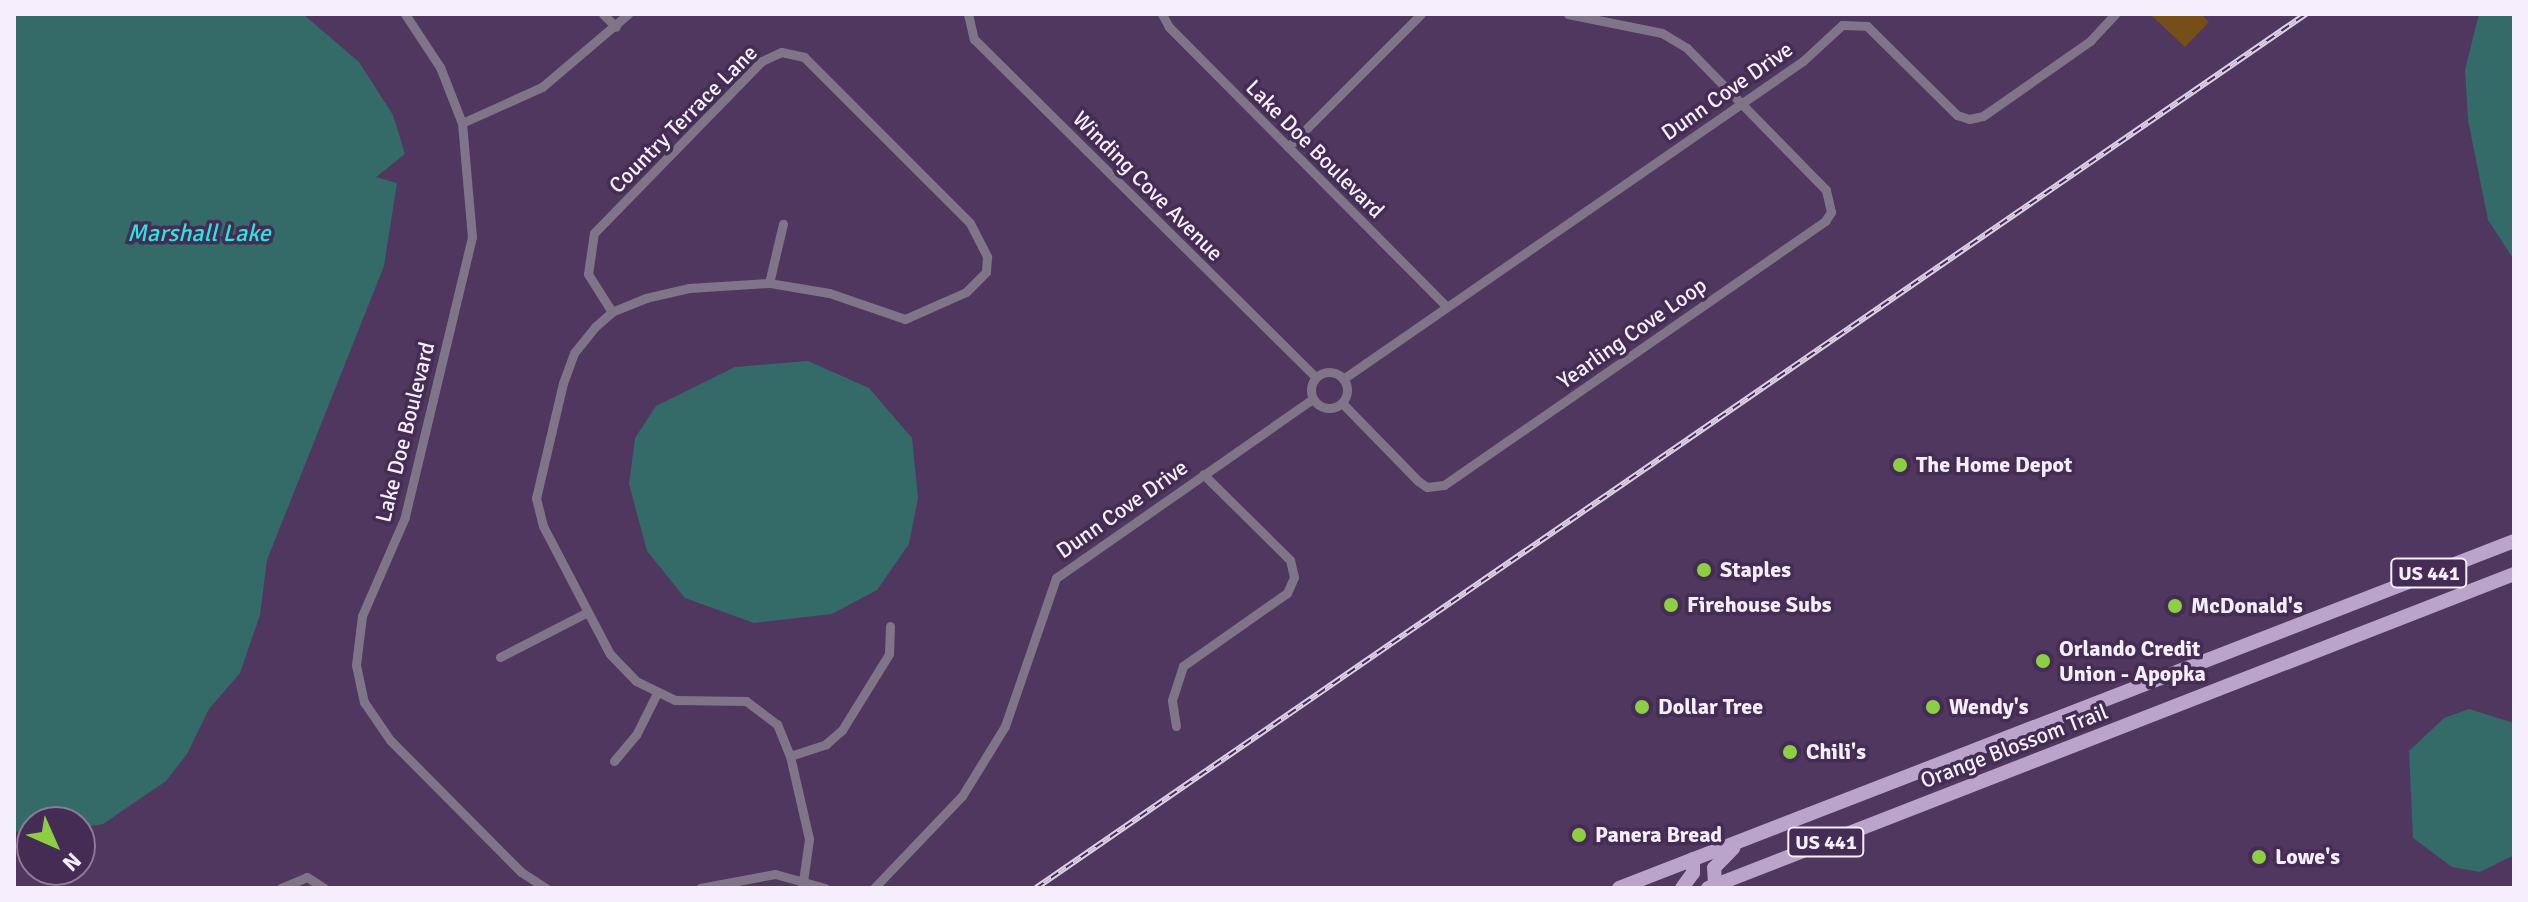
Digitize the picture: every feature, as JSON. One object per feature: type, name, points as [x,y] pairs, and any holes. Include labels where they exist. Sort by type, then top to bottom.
[{"type":"main road","name":"Orange Blossom Trail","points":[[1619,888],[2514,541]]},
{"type":"main road","name":"Orange Blossom Trail","points":[[1712,887],[2514,574]]},
{"type":"main road","points":[[1712,887],[1721,857],[1743,840]]},
{"type":"main road","points":[[1682,888],[1693,873],[1693,859]]},
{"type":"street","name":"Lake Doe Boulevard","points":[[405,14],[440,67],[462,123],[472,237],[405,517],[362,616],[356,665],[364,702],[390,740],[521,872],[546,888]]},
{"type":"street","points":[[603,14],[616,27]]},
{"type":"street","points":[[462,123],[542,87],[628,14]]},
{"type":"street","name":"Winding Cove Avenue","points":[[968,14],[974,39],[1316,377]]},
{"type":"street","name":"Lake Doe Boulevard","points":[[1162,14],[1169,27],[1446,306]]},
{"type":"street","points":[[1288,147],[1421,14]]},
{"type":"street","points":[[1568,14],[1676,40],[1741,104]]},
{"type":"street","name":"Dunn Cove Drive","points":[[1343,379],[1741,104],[1842,25],[1855,22],[1867,26],[1957,115],[1976,118],[2090,41],[2115,14]]},
{"type":"street","name":"Country Terrace Lane","points":[[612,312],[588,274],[594,233],[762,61],[781,52],[804,57],[970,223],[988,267],[959,297],[905,319],[829,293],[769,283]]},
{"type":"street","name":"Yearling Cove Loop","points":[[1342,403],[1418,481],[1444,485],[1825,221],[1831,200],[1826,190],[1741,104]]},
{"type":"street","points":[[783,224],[769,283],[678,290],[612,312],[568,365],[536,498],[538,514],[586,613],[620,665],[657,693],[695,703],[734,700],[756,705],[777,724],[790,756],[809,839],[804,883]]},
{"type":"street","points":[[1327,372],[1343,379],[1347,389],[1342,403],[1326,408],[1313,399],[1316,377],[1327,372]]},
{"type":"street","name":"Dunn Cove Drive","points":[[874,888],[962,796],[998,738],[1028,670],[1056,578],[1313,399]]},
{"type":"street","points":[[1176,726],[1172,700],[1183,666],[1287,593],[1294,577],[1290,560],[1203,474]]},
{"type":"street","points":[[500,657],[586,613]]},
{"type":"street","points":[[790,756],[826,744],[842,730],[889,654],[890,626]]},
{"type":"street","points":[[614,761],[636,735],[657,693]]},
{"type":"street","points":[[700,888],[775,874],[825,888]]},
{"type":"street","points":[[281,888],[307,877],[324,888]]},
{"type":"shaded area","points":[[2150,14],[2201,14],[2209,22],[2185,47]]},
{"type":"water","name":"Marshall Lake","points":[[14,14],[303,14],[359,62],[393,115],[405,154],[376,177],[397,183],[384,266],[267,560],[260,615],[240,673],[209,709],[187,754],[166,781],[103,824],[96,825],[96,806],[16,806],[14,831]]},
{"type":"water","points":[[2479,14],[2514,14],[2514,260],[2488,220],[2468,120],[2465,70]]},
{"type":"water","points":[[808,361],[869,388],[912,438],[918,498],[909,544],[877,590],[832,614],[754,623],[685,598],[647,551],[629,484],[635,438],[656,406],[735,367]]},
{"type":"water","points":[[2469,709],[2514,723],[2514,855],[2480,872],[2452,867],[2413,838],[2409,751],[2444,718]]},
{"type":"railway","points":[[1036,888],[2306,14]]},
{"type":"place","name":"The Home Depot","points":[[1900,465]]},
{"type":"place","name":"Staples","points":[[1704,570]]},
{"type":"place","name":"Firehouse Subs","points":[[1671,605]]},
{"type":"place","name":"McDonald's","points":[[2175,606]]},
{"type":"place","name":"Orlando Credit Union - Apopka","points":[[2043,661]]},
{"type":"place","name":"Dollar Tree","points":[[1642,707]]},
{"type":"place","name":"Wendy's","points":[[1933,707]]},
{"type":"place","name":"Chili's","points":[[1790,752]]},
{"type":"place","name":"Panera Bread","points":[[1579,835]]},
{"type":"place","name":"Lowe's","points":[[2259,857]]}]
